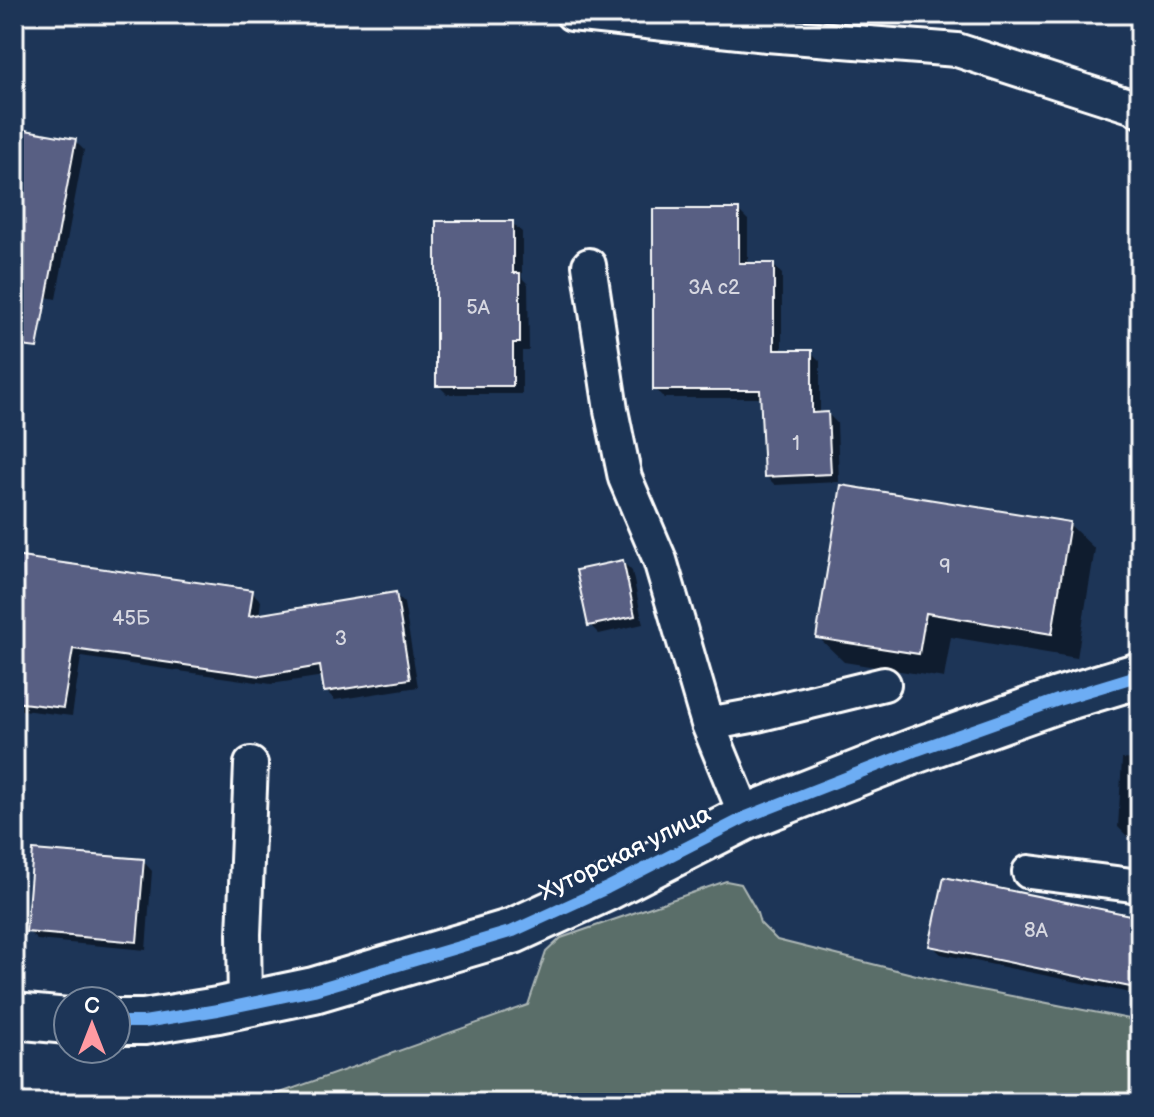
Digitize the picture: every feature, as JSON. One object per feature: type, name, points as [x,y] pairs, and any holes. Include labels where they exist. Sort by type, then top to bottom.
[{"type":"street","name":"Хуторская улица","points":[[132,1022],[314,990],[513,931],[607,888],[746,817],[917,750],[1058,700],[1140,675]]},
{"type":"street","points":[[14,1016],[52,1020]]},
{"type":"lane","points":[[572,14],[767,35],[957,50],[1140,111]]},
{"type":"lane","points":[[589,265],[611,410],[625,478],[660,560],[708,724],[746,817]]},
{"type":"lane","points":[[708,724],[884,684]]},
{"type":"lane","points":[[245,1004],[244,934],[251,764]]},
{"type":"lane","points":[[1029,872],[1140,886]]},
{"type":"green space","points":[[726,881],[741,884],[760,923],[777,940],[960,986],[1140,1021],[1140,1103],[261,1103],[263,1099],[528,1005],[546,952],[561,938]]},
{"type":"building","points":[[14,128],[76,139],[37,348],[14,345]]},
{"type":"building","points":[[653,209],[739,209],[739,263],[774,263],[774,350],[812,350],[812,413],[828,412],[831,474],[764,477],[760,390],[653,390]]},
{"type":"building","points":[[436,221],[513,221],[513,273],[520,273],[520,343],[513,343],[513,386],[436,386]]},
{"type":"building","points":[[841,485],[1070,522],[1052,634],[926,613],[919,654],[816,638]]},
{"type":"building","points":[[14,556],[253,590],[249,616],[396,592],[410,679],[324,692],[320,666],[261,676],[73,649],[63,708],[14,702]]},
{"type":"building","points":[[623,560],[635,616],[588,626],[576,570]]},
{"type":"building","points":[[33,850],[144,859],[137,942],[26,932]]},
{"type":"building","points":[[944,877],[1140,917],[1140,989],[929,946]]},
{"type":"cycle path","points":[[132,1022],[218,1010],[314,990],[513,931],[607,888],[746,817],[917,750],[1058,700],[1140,675]]}]
